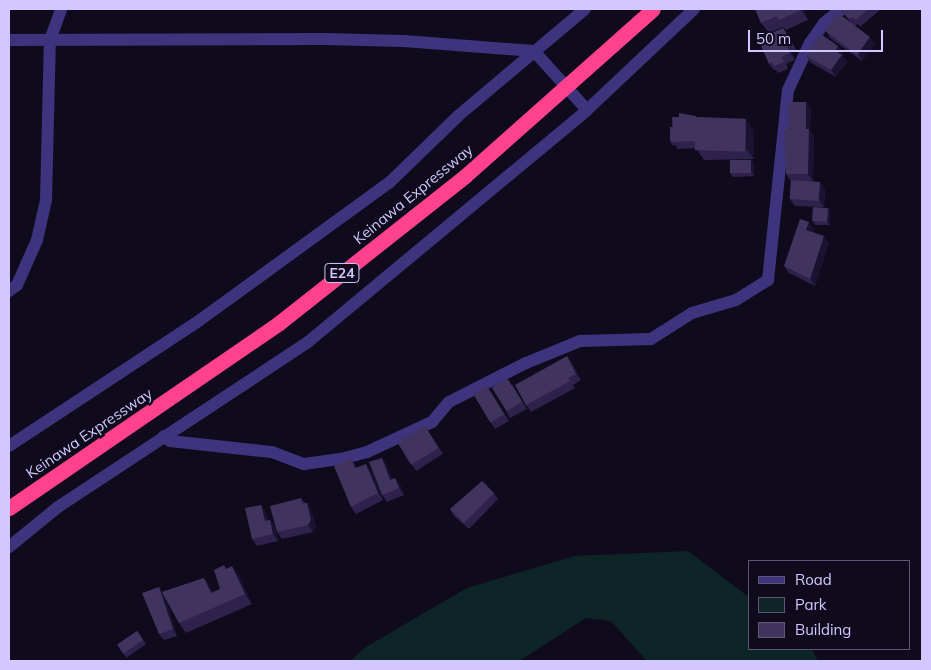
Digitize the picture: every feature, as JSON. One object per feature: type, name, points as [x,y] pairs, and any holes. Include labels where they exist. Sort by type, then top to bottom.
[{"type":"highway","name":"Keinawa Expressway","points":[[9,508],[280,323],[465,176],[653,9]]},
{"type":"street","points":[[9,291],[16,285],[36,240],[46,200],[50,40],[61,9]]},
{"type":"street","points":[[9,446],[200,320],[390,182],[458,116],[584,9]]},
{"type":"street","points":[[9,547],[58,507],[308,342],[587,110],[694,9]]},
{"type":"street","points":[[164,436],[170,441],[272,452],[304,464],[340,459],[367,452],[432,422],[449,402],[526,363],[580,342],[651,339],[692,314],[736,300],[768,280],[788,90],[810,42],[824,24],[842,9]]},
{"type":"street","points":[[9,40],[344,39],[534,51],[587,110]]},
{"type":"green space","points":[[688,551],[748,596],[748,650],[812,650],[818,661],[647,661],[611,621],[586,618],[519,661],[350,661],[366,647],[467,588],[575,556]]},
{"type":"building","points":[[755,9],[801,10],[779,20],[777,16],[761,23]]},
{"type":"building","points":[[842,9],[868,9],[856,20],[853,17],[849,19]]},
{"type":"building","points":[[838,13],[870,37],[857,55],[825,31]]},
{"type":"building","points":[[783,28],[792,42],[787,44],[790,53],[781,57],[784,62],[774,66],[772,62],[769,64],[758,39]]},
{"type":"building","points":[[821,34],[838,46],[835,51],[842,55],[831,70],[806,56]]},
{"type":"building","points":[[789,102],[806,102],[806,129],[809,129],[808,174],[786,174],[784,129],[797,128],[789,128]]},
{"type":"building","points":[[679,113],[696,116],[697,141],[673,142],[672,117],[679,117]]},
{"type":"building","points":[[696,117],[746,119],[745,152],[695,150]]},
{"type":"building","points":[[670,127],[673,127],[673,141],[670,141]]},
{"type":"building","points":[[730,160],[751,160],[751,173],[730,173]]},
{"type":"building","points":[[791,180],[820,182],[819,201],[790,199]]},
{"type":"building","points":[[813,207],[828,208],[827,222],[812,221]]},
{"type":"building","points":[[800,219],[809,222],[806,230],[824,236],[810,279],[784,266]]},
{"type":"building","points":[[567,356],[576,374],[568,378],[570,381],[526,405],[515,385]]},
{"type":"building","points":[[507,378],[522,402],[507,411],[492,388]]},
{"type":"building","points":[[487,386],[504,414],[490,423],[473,394]]},
{"type":"building","points":[[425,426],[438,448],[411,465],[398,442]]},
{"type":"building","points":[[351,458],[355,468],[366,464],[378,493],[351,507],[334,466]]},
{"type":"building","points":[[382,458],[390,480],[395,478],[399,488],[382,495],[369,462]]},
{"type":"building","points":[[482,481],[494,493],[464,523],[450,509]]},
{"type":"building","points":[[301,498],[302,504],[307,503],[311,520],[308,525],[277,532],[270,506]]},
{"type":"building","points":[[261,505],[265,521],[270,520],[273,534],[252,539],[245,508]]},
{"type":"building","points":[[224,565],[226,569],[232,566],[245,594],[179,623],[162,592],[204,578],[211,593],[220,589],[214,570]]},
{"type":"building","points":[[159,587],[173,629],[159,634],[142,593]]},
{"type":"building","points":[[137,631],[143,640],[123,654],[117,644]]}]
